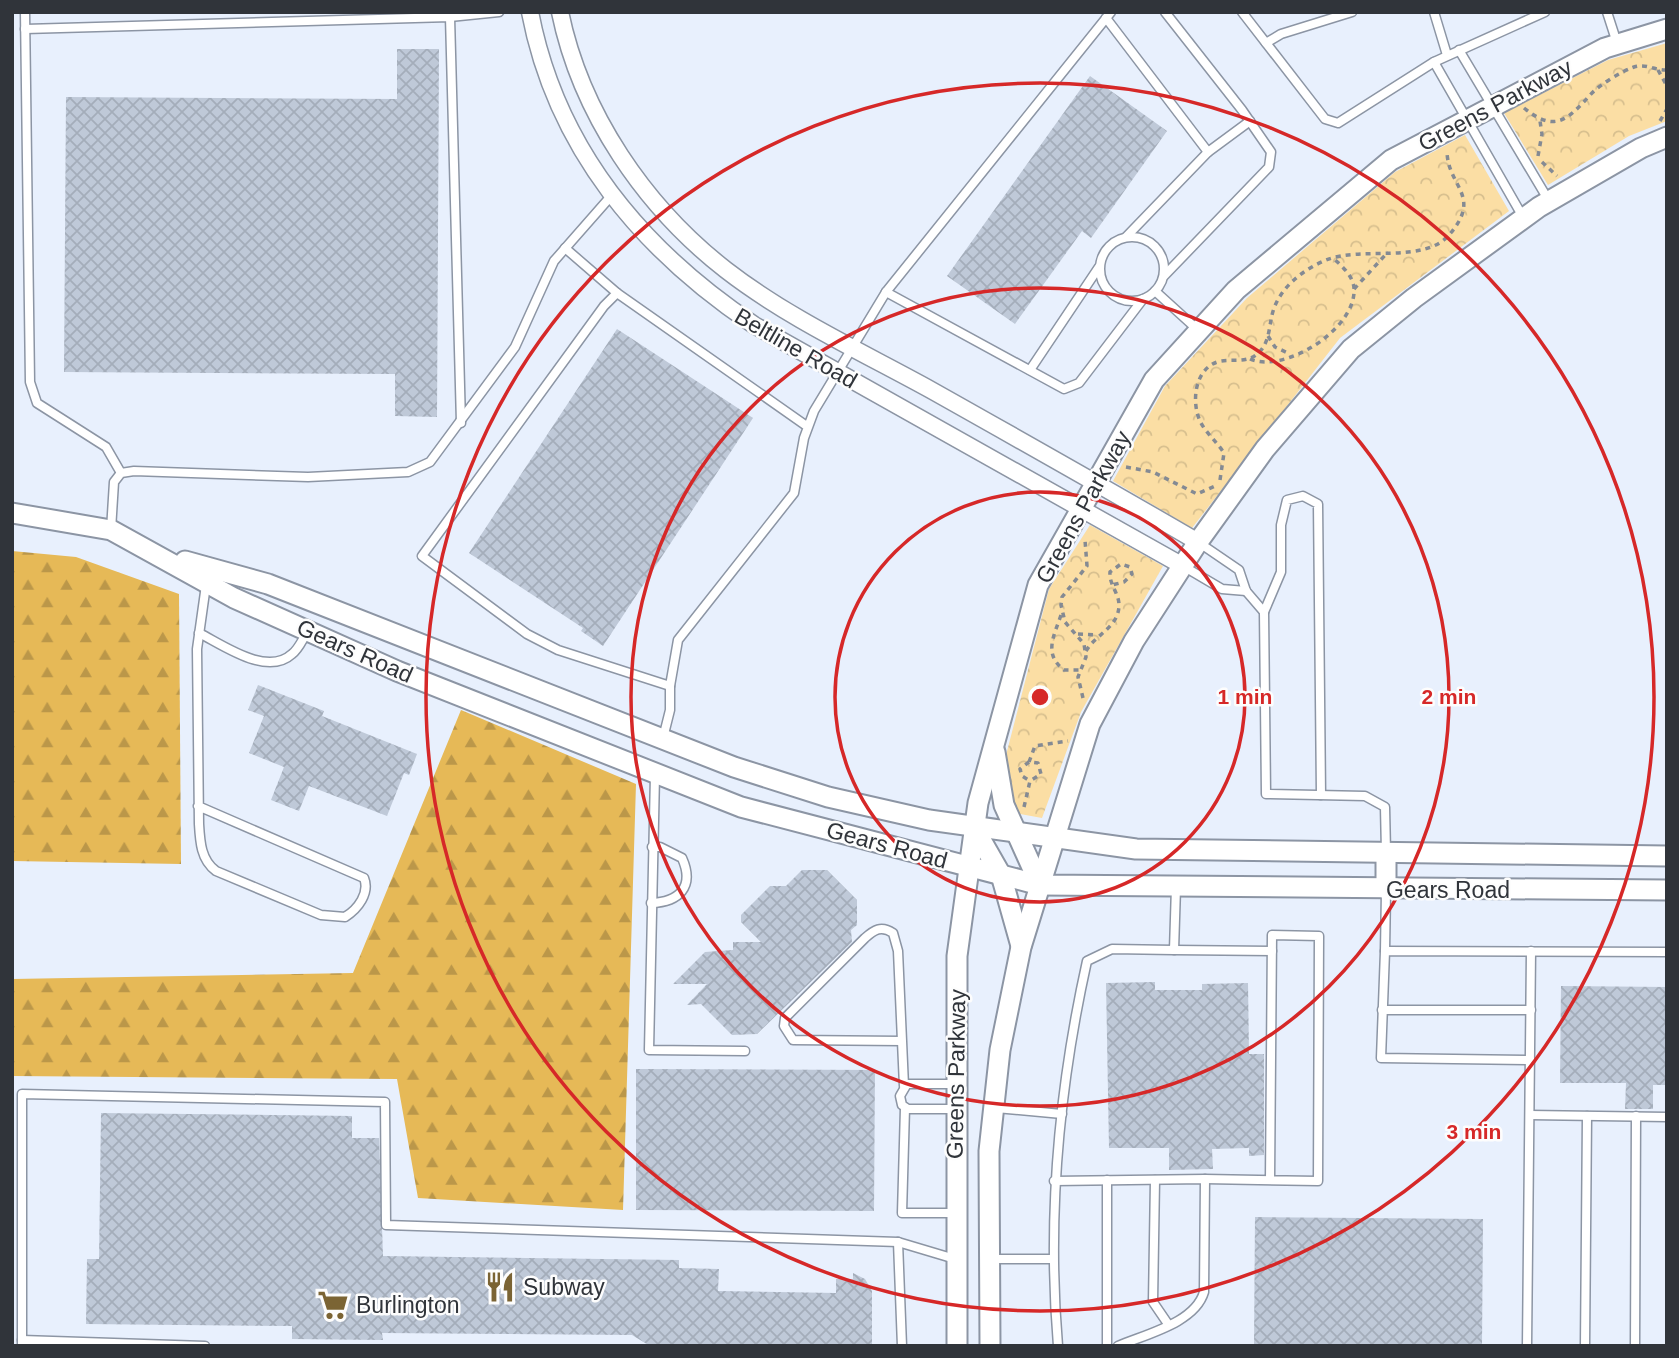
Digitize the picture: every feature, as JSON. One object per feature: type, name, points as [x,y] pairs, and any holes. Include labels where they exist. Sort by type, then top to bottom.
[{"type":"street","name":"Beltline Road","points":[[530,12],[552,89],[572,132],[612,195],[669,261],[710,296],[754,325],[836,372],[1183,566]]},
{"type":"street","name":"Beltline Road","points":[[560,12],[580,79],[598,118],[627,165],[656,204],[688,239],[769,300],[1198,542]]},
{"type":"street","name":"Greens Parkway","points":[[957,1346],[957,957],[973,826],[1038,584],[1154,380],[1236,290],[1391,160],[1466,119],[1618,44],[1667,29]]},
{"type":"street","name":"Greens Parkway","points":[[990,1346],[989,1151],[1000,1050],[1021,947],[1090,724],[1134,641],[1198,542],[1265,449],[1352,349],[1414,298],[1524,218],[1641,148],[1662,131]]},
{"type":"street","name":"Gears Road","points":[[12,513],[111,530],[206,582],[397,671],[741,807],[1040,885],[1667,890]]},
{"type":"street","name":"Gears Road","points":[[159,554],[268,584],[734,767],[828,797],[973,826],[1019,824],[1053,837],[1136,849],[1667,856]]},
{"type":"street","points":[[397,671],[409,641]]},
{"type":"street","points":[[655,772],[663,739]]},
{"type":"street","points":[[994,744],[1004,805],[1019,824],[1040,885]]},
{"type":"street","points":[[973,826],[1001,875],[1021,947]]},
{"type":"street","points":[[1386,852],[1386,889]]},
{"type":"street","points":[[956,1259],[989,1259]]},
{"type":"lane","points":[[25,12],[30,382],[37,403],[106,446],[121,473]]},
{"type":"lane","points":[[25,29],[499,12]]},
{"type":"lane","points":[[886,292],[1064,389],[1079,383],[1143,299],[1155,291],[1164,276],[1269,167],[1271,152],[1166,12]]},
{"type":"lane","points":[[1242,12],[1325,119],[1333,123],[1338,123],[1447,55],[1545,12]]},
{"type":"lane","points":[[1434,12],[1447,55]]},
{"type":"lane","points":[[1607,12],[1618,44]]},
{"type":"lane","points":[[1266,43],[1281,34],[1348,13]]},
{"type":"lane","points":[[450,15],[461,423]]},
{"type":"lane","points":[[663,739],[670,710],[670,686],[677,640],[794,493],[808,427],[836,372],[886,292],[1108,15],[1208,152]]},
{"type":"lane","points":[[1459,50],[1490,107],[1549,201]]},
{"type":"lane","points":[[1434,62],[1524,218]]},
{"type":"lane","points":[[1030,370],[1099,267],[1107,247],[1126,237],[1208,152],[1250,121]]},
{"type":"lane","points":[[111,530],[114,482],[121,473],[134,471],[308,477],[408,472],[430,462],[515,347],[554,261],[612,195]]},
{"type":"lane","points":[[1126,237],[1147,239],[1156,246],[1165,265],[1164,276]]},
{"type":"lane","points":[[565,248],[617,293],[808,427]]},
{"type":"lane","points":[[1099,267],[1105,287],[1113,295],[1122,299],[1143,299]]},
{"type":"lane","points":[[1155,291],[1199,331]]},
{"type":"lane","points":[[617,293],[604,306],[422,556],[527,634],[558,650],[670,686]]},
{"type":"lane","points":[[1321,795],[1318,504],[1303,496],[1287,500],[1281,525],[1281,572],[1264,612],[1266,794],[1365,796],[1385,807],[1386,852]]},
{"type":"lane","points":[[1198,542],[1239,570],[1246,591],[1264,612]]},
{"type":"lane","points":[[1183,566],[1222,589],[1246,591]]},
{"type":"lane","points":[[198,807],[364,878],[366,891],[358,906],[345,918],[335,918],[216,872],[208,865],[200,845],[198,807],[199,633],[206,582]]},
{"type":"lane","points":[[199,633],[258,661],[269,662],[282,660],[293,654],[308,631]]},
{"type":"lane","points":[[655,772],[649,1050],[745,1051]]},
{"type":"lane","points":[[651,903],[676,899],[682,894],[687,878],[682,858],[660,847],[652,847]]},
{"type":"lane","points":[[1174,950],[1176,887]]},
{"type":"lane","points":[[1386,889],[1381,1058],[1530,1060]]},
{"type":"lane","points":[[902,1041],[793,1040],[784,1026],[785,1018],[874,930],[887,929],[893,933],[898,951],[902,1041],[904,1086],[900,1096],[905,1108],[902,1213],[958,1213]]},
{"type":"lane","points":[[1054,1181],[1318,1181],[1320,936],[1272,935],[1270,1180]]},
{"type":"lane","points":[[1058,1346],[1053,1259],[1054,1181],[1077,1004],[1087,961],[1112,949],[1272,951]]},
{"type":"lane","points":[[1385,951],[1667,952]]},
{"type":"lane","points":[[1527,1346],[1531,951]]},
{"type":"lane","points":[[1382,1010],[1531,1010]]},
{"type":"lane","points":[[904,1086],[957,1084]]},
{"type":"lane","points":[[205,1346],[22,1343],[22,1094],[385,1102],[386,1225],[898,1242],[956,1259]]},
{"type":"lane","points":[[905,1108],[956,1109]]},
{"type":"lane","points":[[994,1108],[1062,1114]]},
{"type":"lane","points":[[1530,1115],[1667,1117]]},
{"type":"lane","points":[[1585,1346],[1587,1116]]},
{"type":"lane","points":[[1634,1346],[1636,1116]]},
{"type":"lane","points":[[1118,1346],[1168,1324],[1200,1305],[1204,1292],[1205,1179]]},
{"type":"lane","points":[[1107,1180],[1107,1346]]},
{"type":"lane","points":[[1155,1180],[1153,1302],[1168,1324]]},
{"type":"lane","points":[[898,1242],[902,1346]]},
{"type":"lane","points":[[989,1259],[1053,1259]]},
{"type":"path","points":[[1539,121],[1558,121],[1574,114],[1594,91],[1634,67],[1667,69]]},
{"type":"path","points":[[1658,70],[1667,86]]},
{"type":"path","points":[[1517,109],[1524,108],[1539,121],[1542,134],[1538,154],[1552,174],[1563,176]]},
{"type":"path","points":[[1662,131],[1667,109]]},
{"type":"path","points":[[1250,359],[1259,354],[1268,336],[1272,312],[1284,291],[1307,271],[1333,258],[1420,251],[1433,247],[1452,233],[1465,200],[1447,155],[1451,144]]},
{"type":"path","points":[[1119,471],[1128,467],[1153,472],[1198,494],[1213,488],[1219,482],[1225,459],[1198,415],[1198,382],[1205,368],[1220,361],[1261,361],[1292,355],[1330,337],[1343,321],[1354,289],[1388,252]]},
{"type":"path","points":[[1333,258],[1351,277],[1354,289]]},
{"type":"path","points":[[1268,336],[1275,348],[1292,355]]},
{"type":"path","points":[[1078,677],[1059,666],[1051,653],[1051,643],[1062,613],[1062,597],[1087,566],[1085,536]]},
{"type":"path","points":[[1084,703],[1078,677],[1086,653],[1114,622],[1119,608],[1112,585],[1109,575],[1115,566],[1130,567],[1132,574],[1128,579],[1112,585]]},
{"type":"path","points":[[1062,613],[1084,644],[1086,653]]},
{"type":"path","points":[[1076,634],[1100,635]]},
{"type":"path","points":[[1071,672],[1081,670]]},
{"type":"path","points":[[1030,781],[1022,776],[1020,769],[1029,762],[1035,747],[1075,737]]},
{"type":"path","points":[[1019,824],[1030,781],[1042,771],[1038,763],[1029,762]]},
{"type":"green space","points":[[1667,43],[1667,121],[1629,136],[1548,185],[1504,113],[1608,60]]},
{"type":"green space","points":[[1465,135],[1509,211],[1340,338],[1192,528],[1113,481],[1165,386],[1247,298],[1395,172]]},
{"type":"green space","points":[[1090,525],[1163,566],[1081,712],[1042,818],[1015,813],[1005,759],[1049,589]]},
{"type":"green space","points":[[12,551],[76,557],[179,594],[181,864],[12,861]]},
{"type":"green space","points":[[461,710],[636,784],[623,1210],[418,1198],[397,1079],[12,1076],[12,979],[353,973]]},
{"type":"building","points":[[397,49],[439,49],[437,417],[395,416],[395,374],[64,372],[66,97],[397,99]]},
{"type":"building","points":[[1090,76],[1167,131],[1091,238],[1082,231],[1015,324],[947,276]]},
{"type":"building","points":[[617,329],[753,418],[603,646],[581,631],[583,628],[469,553]]},
{"type":"building","points":[[258,685],[324,711],[322,716],[417,754],[409,775],[404,773],[387,816],[309,786],[299,811],[271,800],[284,767],[249,753],[264,716],[248,710]]},
{"type":"building","points":[[802,870],[827,870],[857,900],[857,925],[851,930],[852,942],[757,1034],[732,1035],[701,1004],[687,1005],[707,984],[673,984],[705,952],[733,950],[733,942],[761,942],[741,922],[741,915],[770,886],[786,886]]},
{"type":"building","points":[[1155,982],[1155,990],[1202,990],[1202,984],[1248,983],[1249,1054],[1264,1054],[1264,1155],[1249,1156],[1249,1148],[1212,1149],[1213,1169],[1169,1170],[1169,1148],[1109,1148],[1106,983]]},
{"type":"building","points":[[1561,986],[1667,987],[1667,1085],[1653,1085],[1653,1109],[1625,1109],[1626,1083],[1560,1083]]},
{"type":"building","points":[[636,1069],[875,1070],[874,1211],[636,1210]]},
{"type":"building","points":[[101,1113],[352,1116],[352,1138],[379,1138],[383,1256],[679,1260],[679,1268],[719,1269],[718,1291],[836,1293],[836,1279],[853,1279],[853,1273],[865,1279],[872,1291],[872,1346],[650,1346],[632,1335],[382,1333],[383,1340],[292,1339],[292,1326],[86,1324],[87,1259],[99,1259]]},
{"type":"building","points":[[1255,1217],[1483,1219],[1482,1346],[1254,1346]]},
{"type":"place","name":"Subway","points":[[500,1287]]},
{"type":"place","name":"Burlington","points":[[333,1305]]}]
